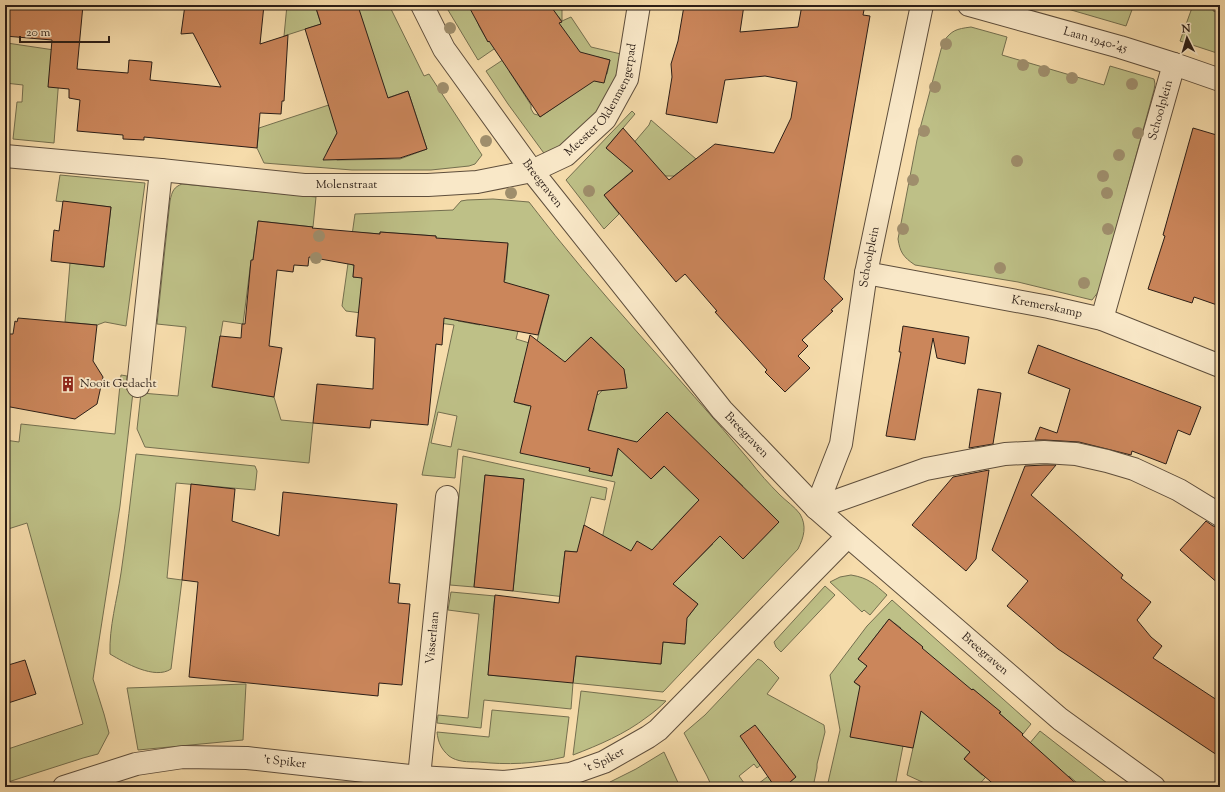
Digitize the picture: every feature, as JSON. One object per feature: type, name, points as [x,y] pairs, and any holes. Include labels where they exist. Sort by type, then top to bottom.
[{"type":"street","name":"Breegraven","points":[[422,5],[444,49],[532,171],[722,410],[816,508],[1060,719],[1149,785]]},
{"type":"street","name":"Meester Oldenmengerpad","points":[[532,171],[566,156],[604,119],[627,78],[639,5]]},
{"type":"street","name":"Schoolplein","points":[[816,508],[842,444],[866,273],[922,5]]},
{"type":"street","name":"Laan 1940-'45","points":[[969,5],[1174,64],[1220,80]]},
{"type":"street","name":"Schoolplein","points":[[1102,319],[1174,64]]},
{"type":"street","name":"Molenstraat","points":[[5,156],[304,185],[428,185],[477,182],[532,171]]},
{"type":"street","points":[[138,386],[161,170]]},
{"type":"street","name":"Kremerskamp","points":[[866,273],[1049,307],[1102,319],[1220,366]]},
{"type":"street","points":[[816,508],[926,469],[1005,454],[1044,452],[1076,454],[1134,469],[1179,490],[1220,515]]},
{"type":"street","name":"Visserlaan","points":[[419,777],[446,497]]},
{"type":"street","name":"'t Spiker","points":[[64,787],[136,764],[183,757],[247,758],[419,777],[504,782],[573,781],[658,730],[848,536]]},
{"type":"green space","points":[[287,5],[315,5],[321,24],[284,36]]},
{"type":"green space","points":[[348,5],[389,5],[424,76],[429,74],[482,155],[475,164],[469,166],[431,170],[352,170],[264,163],[257,148],[259,128],[359,95]],"holes":[[[408,91],[427,149],[400,159],[337,160],[327,152],[337,133],[367,134],[381,100]]]},
{"type":"green space","points":[[445,5],[468,5],[469,8],[472,8],[479,26],[488,42],[522,23],[517,5],[562,5],[562,21],[552,9],[478,60]]},
{"type":"green space","points":[[1054,5],[1126,5],[1133,7],[1126,26]]},
{"type":"green space","points":[[1193,5],[1215,5],[1213,11],[1220,13],[1220,54],[1180,41]]},
{"type":"green space","points":[[571,17],[591,47],[621,54],[615,80],[598,111],[550,156],[546,156],[486,71],[562,21]],"holes":[[[598,57],[610,60],[607,74],[603,74],[600,82],[592,80]],[[509,71],[569,97],[540,117],[534,114],[531,109],[531,105]]]},
{"type":"green space","points":[[971,27],[1007,37],[1002,55],[1104,85],[1110,66],[1154,79],[1154,90],[1099,291],[1092,300],[1018,282],[915,265],[905,257],[901,251],[898,239],[917,140],[943,42],[955,31],[962,28]]},
{"type":"green space","points":[[7,43],[61,51],[54,143],[13,139],[17,102],[22,102],[23,85],[5,83],[5,52],[7,51]]},
{"type":"green space","points":[[632,111],[635,114],[606,148],[620,159],[649,125],[651,120],[696,159],[674,176],[665,176],[643,162],[604,195],[619,214],[604,229],[566,180]]},
{"type":"green space","points":[[60,175],[145,183],[126,326],[105,322],[97,325],[65,322],[70,263],[104,267],[111,207],[56,201]]},
{"type":"green space","points":[[182,184],[316,197],[313,227],[258,221],[243,324],[223,321],[212,386],[274,397],[281,420],[313,423],[309,463],[145,447],[137,429],[141,393],[178,396],[186,327],[157,324],[170,201],[174,190]]},
{"type":"green space","points":[[493,199],[529,202],[582,269],[764,478],[796,509],[802,518],[804,532],[798,549],[663,692],[573,683],[571,709],[484,700],[481,728],[437,723],[438,715],[468,718],[479,614],[448,610],[451,592],[495,596],[493,610],[551,616],[601,543],[615,482],[458,449],[455,478],[422,475],[454,325],[346,311],[342,306],[355,214],[453,210],[461,201]],"holes":[[[354,232],[380,234],[380,232],[436,236],[436,238],[365,278],[353,277],[354,265],[352,265]],[[480,241],[508,244],[505,280],[490,279],[480,325],[458,321],[466,277]],[[524,288],[549,295],[536,345],[516,339],[520,323]],[[591,337],[607,352],[625,374],[625,383],[608,384],[598,395],[593,391],[594,409],[585,442],[565,362]],[[524,361],[539,364],[529,406],[514,402]],[[438,412],[457,416],[451,447],[431,443]],[[667,412],[704,449],[679,474],[668,463],[651,479],[644,472],[629,450]],[[598,433],[621,438],[612,476],[589,471]],[[722,466],[743,486],[699,530],[713,544],[663,594],[678,560],[659,542],[699,500]],[[758,501],[779,522],[743,559],[732,547],[730,529]],[[673,584],[698,604],[687,618]],[[686,629],[685,644],[663,642],[661,664],[576,656],[573,682],[488,675],[492,635]]]},
{"type":"green space","points":[[121,375],[127,376],[127,390],[133,392],[120,506],[93,679],[109,733],[98,754],[5,783],[5,750],[83,724],[27,523],[5,530],[5,440],[19,442],[21,424],[115,434]]},
{"type":"green space","points":[[136,454],[255,466],[257,471],[255,490],[176,483],[167,578],[182,580],[171,669],[157,673],[132,666],[110,654],[112,624],[123,558]]},
{"type":"green space","points":[[463,456],[607,488],[605,500],[591,497],[579,552],[565,551],[561,585],[574,598],[513,591],[524,479],[485,475],[474,587],[450,585]]},
{"type":"green space","points":[[851,575],[867,580],[887,595],[870,615],[864,610],[862,612],[830,582],[840,577]]},
{"type":"green space","points":[[825,586],[835,595],[781,652],[776,647],[774,642]]},
{"type":"green space","points":[[892,600],[1031,724],[1023,734],[973,689],[917,707],[970,752],[964,759],[982,775],[991,771],[977,787],[933,787],[907,775],[913,748],[903,746],[895,787],[827,787],[840,730],[830,675],[867,626]],"holes":[[[889,619],[901,628],[898,632],[908,639],[911,637],[923,647],[892,687],[877,700],[854,682],[867,666],[858,659]]]},
{"type":"green space","points":[[758,659],[762,661],[779,678],[767,694],[824,725],[825,732],[813,787],[784,787],[796,777],[776,752],[757,768],[754,764],[739,776],[747,787],[712,787],[684,733],[705,715]]},
{"type":"green space","points":[[246,684],[243,740],[138,750],[127,688]]},
{"type":"green space","points":[[581,691],[666,701],[630,729],[573,755]]},
{"type":"green space","points":[[492,710],[569,717],[564,757],[532,762],[500,763],[463,761],[452,758],[444,751],[440,745],[437,732],[489,737]]},
{"type":"green space","points":[[1040,731],[1112,787],[1082,787],[1069,776],[1060,787],[993,787]]},
{"type":"green space","points":[[664,752],[680,787],[605,787],[610,782],[636,769]]},
{"type":"green space","points":[[771,774],[775,787],[754,787]]},
{"type":"building","points":[[5,5],[83,5],[77,69],[128,73],[129,60],[152,62],[150,80],[221,87],[193,33],[181,34],[185,5],[264,5],[260,44],[288,35],[284,101],[282,101],[281,114],[260,113],[257,148],[144,137],[144,140],[123,139],[123,135],[77,131],[80,100],[69,98],[69,89],[48,87],[52,40],[5,36]]},
{"type":"building","points":[[315,5],[358,6],[388,98],[408,91],[427,149],[400,158],[323,160],[337,133],[305,29],[321,24]]},
{"type":"building","points":[[468,5],[550,5],[562,22],[559,23],[580,52],[610,60],[604,83],[594,81],[540,117],[489,41],[488,42]]},
{"type":"building","points":[[695,5],[744,5],[740,32],[798,27],[802,5],[865,5],[863,15],[870,16],[824,279],[843,299],[831,310],[833,311],[802,340],[808,346],[798,356],[810,368],[785,392],[765,372],[767,370],[715,312],[717,311],[685,274],[676,282],[604,195],[633,171],[606,148],[623,128],[669,180],[715,144],[774,153],[791,118],[797,82],[765,76],[725,80],[717,123],[666,114],[672,77],[671,64],[678,41],[684,6],[694,8]]},
{"type":"building","points":[[1193,128],[1220,136],[1220,306],[1194,297],[1192,303],[1148,289],[1165,236],[1163,235]]},
{"type":"building","points":[[63,201],[111,207],[104,267],[51,261],[54,230],[59,231]]},
{"type":"building","points":[[258,221],[313,227],[312,228],[380,234],[380,232],[508,243],[504,282],[549,295],[538,335],[444,318],[442,345],[436,344],[428,425],[371,420],[370,428],[313,423],[317,384],[373,389],[375,338],[356,336],[362,278],[353,277],[354,265],[309,257],[308,266],[294,265],[293,272],[277,270],[269,346],[282,348],[274,397],[212,387],[220,336],[241,338],[242,324],[245,324],[251,260],[253,260]]},
{"type":"building","points":[[18,318],[97,325],[93,361],[103,377],[97,404],[75,419],[5,406],[5,334],[13,334],[15,321],[17,322]]},
{"type":"building","points":[[903,326],[969,337],[965,364],[937,358],[933,338],[915,440],[886,436],[901,352],[899,352]]},
{"type":"building","points":[[530,335],[565,362],[591,337],[624,369],[627,388],[598,391],[588,430],[637,442],[667,412],[779,522],[743,559],[720,536],[673,584],[698,604],[687,618],[685,644],[663,642],[661,664],[576,656],[573,683],[488,675],[495,595],[559,603],[565,551],[577,552],[584,525],[631,551],[637,541],[652,550],[699,500],[664,466],[651,479],[618,448],[612,476],[589,471],[590,468],[520,453],[531,406],[514,402]]},
{"type":"building","points":[[1038,345],[1201,407],[1190,435],[1178,430],[1166,464],[1132,451],[1131,455],[1079,442],[1035,440],[1040,427],[1057,433],[1070,389],[1028,373]]},
{"type":"building","points":[[978,389],[1001,393],[993,444],[969,448]]},
{"type":"building","points":[[1056,465],[1031,495],[1123,575],[1121,578],[1151,602],[1137,620],[1151,637],[1162,646],[1153,658],[1220,702],[1220,757],[1058,649],[1007,606],[1028,581],[992,550],[1025,466]]},
{"type":"building","points":[[989,470],[976,559],[966,571],[912,525],[953,477]]},
{"type":"building","points":[[485,475],[524,479],[513,591],[474,587]]},
{"type":"building","points":[[191,484],[235,489],[232,521],[279,536],[283,492],[397,504],[389,583],[400,584],[398,603],[410,604],[402,685],[379,683],[378,696],[189,677],[198,582],[182,580]]},
{"type":"building","points":[[1206,521],[1213,526],[1220,527],[1220,585],[1180,550]]},
{"type":"building","points":[[889,619],[972,690],[973,689],[1001,712],[999,713],[1080,787],[997,787],[964,759],[970,752],[921,711],[913,748],[850,737],[860,686],[854,682],[867,666],[858,659]]},
{"type":"building","points":[[25,660],[36,694],[5,704],[5,666]]},
{"type":"building","points":[[755,725],[796,777],[784,787],[775,787],[740,736]]},
{"type":"place","name":"Nooit Gedacht","points":[[68,384]]}]
